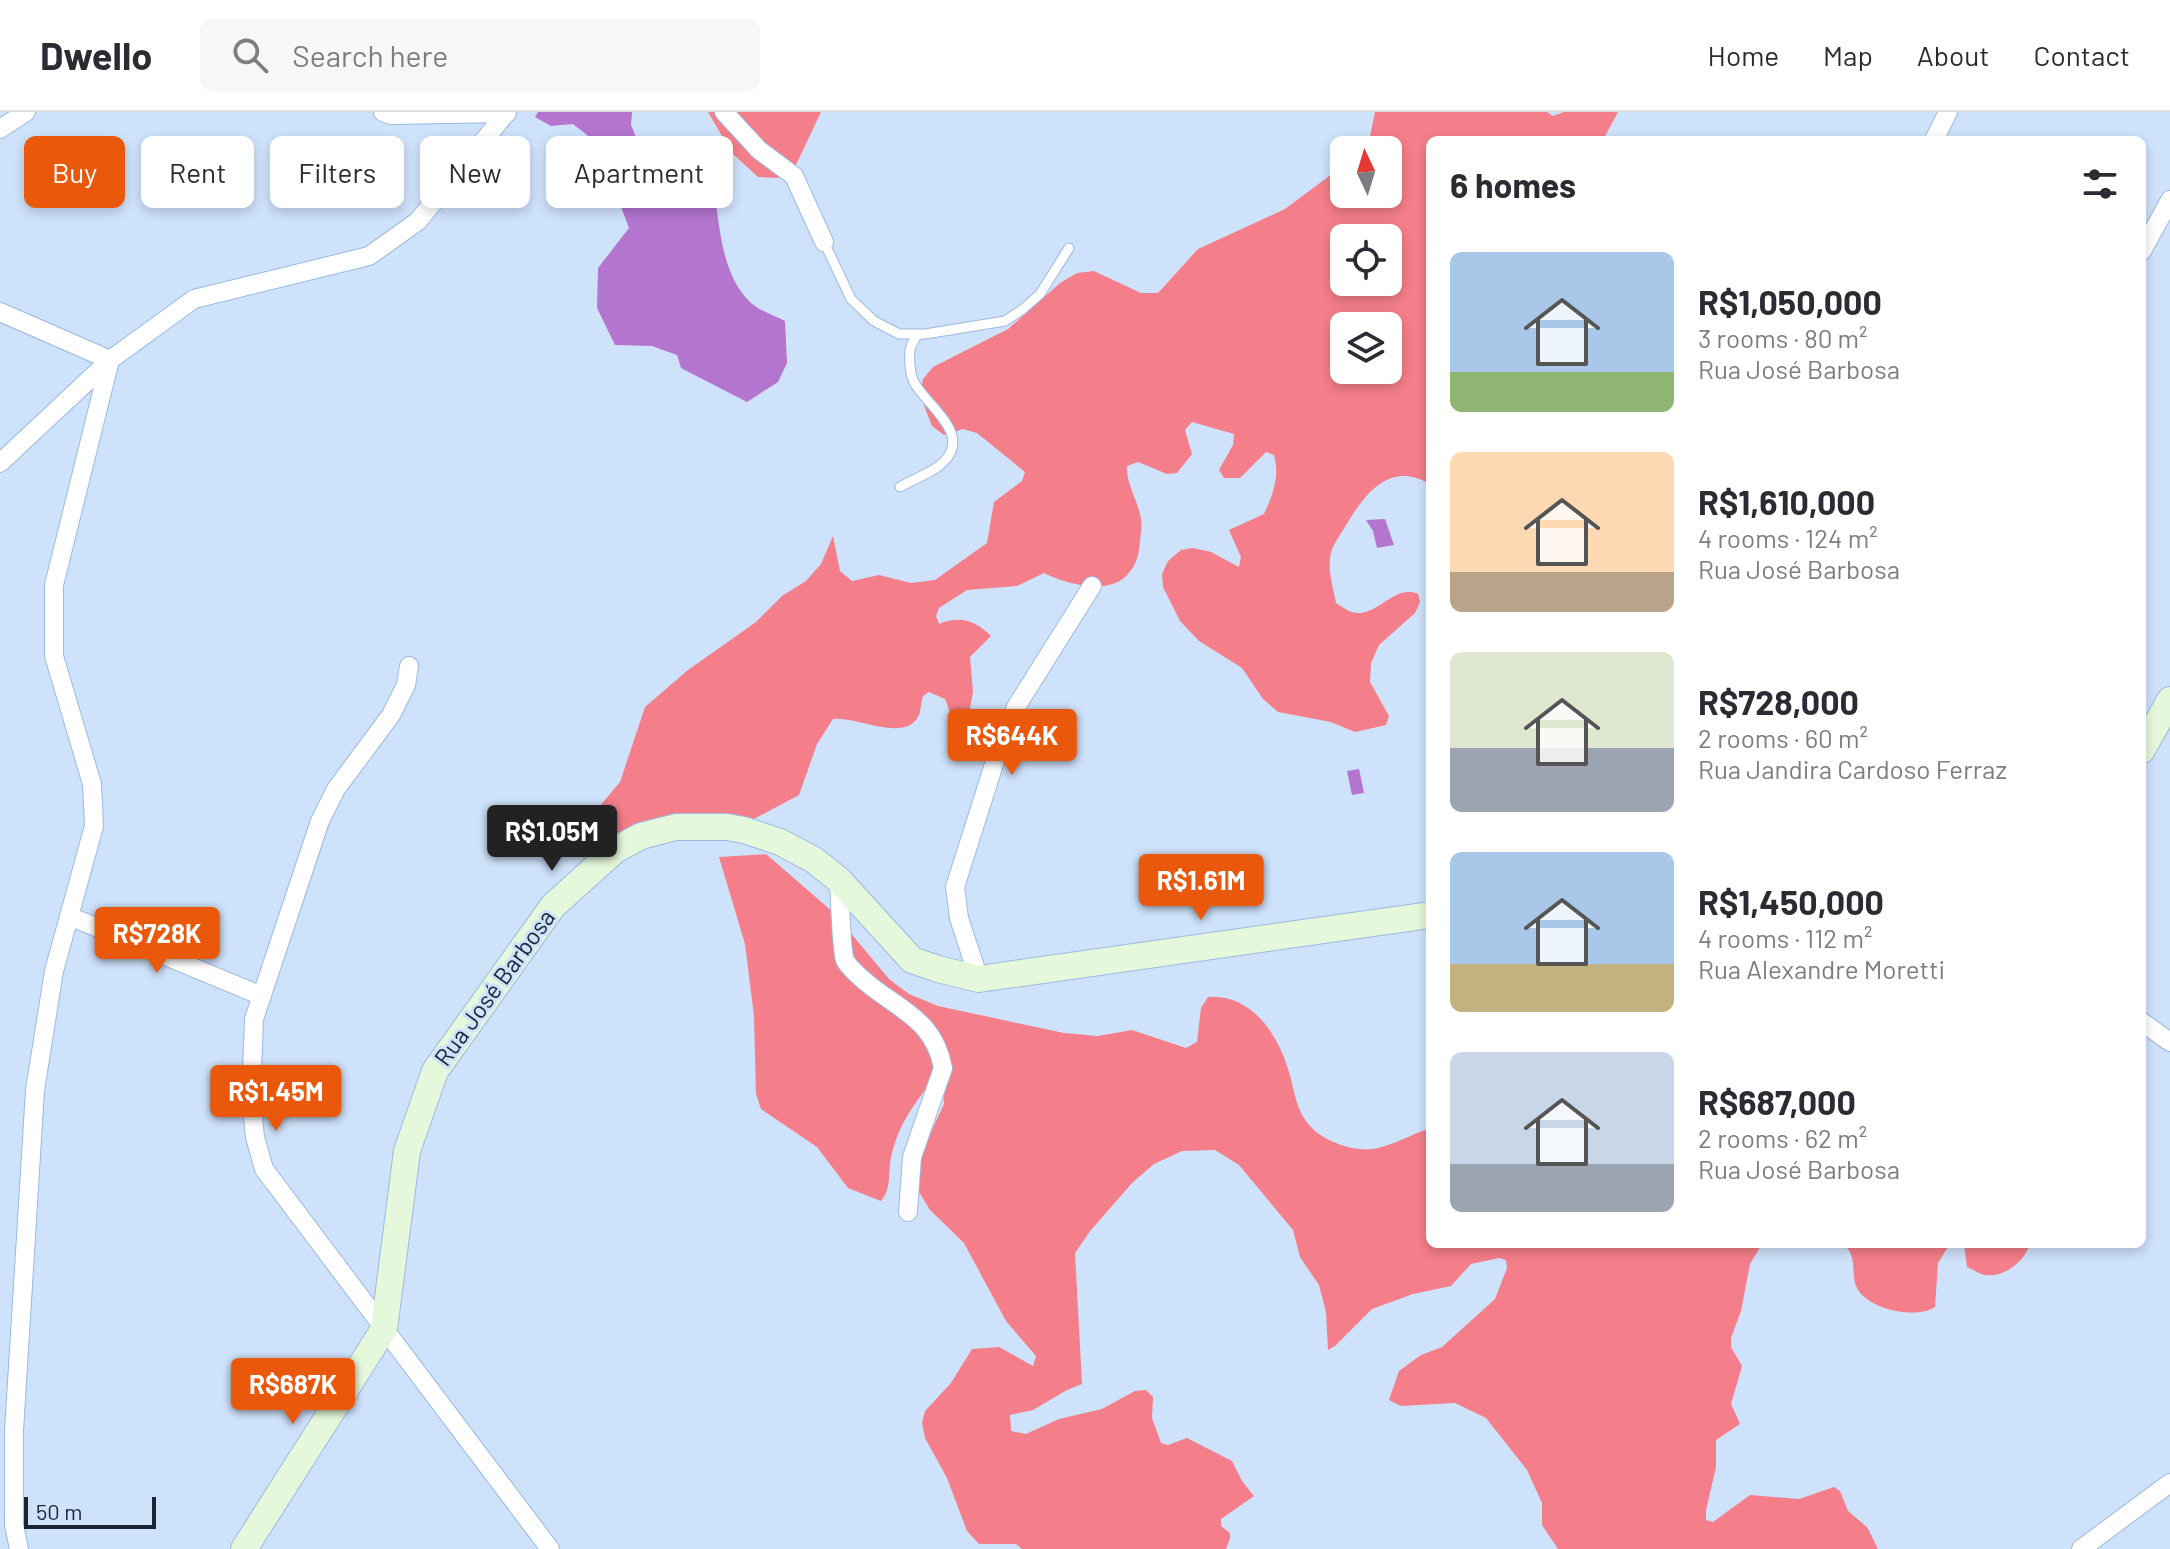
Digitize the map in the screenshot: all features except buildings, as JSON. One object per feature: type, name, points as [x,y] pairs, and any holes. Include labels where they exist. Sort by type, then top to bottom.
[{"type":"street","points":[[0,129],[26,112]]},
{"type":"street","points":[[383,112],[391,115],[507,112]]},
{"type":"street","points":[[0,463],[110,360],[194,299],[369,256],[418,221],[507,112]]},
{"type":"street","points":[[724,112],[759,150],[794,176],[824,242]]},
{"type":"street","points":[[1936,136],[1948,112]]},
{"type":"street","points":[[2146,244],[2170,200]]},
{"type":"street","points":[[0,312],[110,360]]},
{"type":"street","points":[[19,1549],[14,1525],[14,1431],[35,1090],[54,971],[94,826],[92,784],[54,656],[54,585],[110,360]]},
{"type":"street","points":[[979,979],[959,918],[955,887],[996,758],[1016,707],[1092,586]]},
{"type":"street","points":[[409,666],[406,685],[391,715],[336,789],[320,821],[254,1019],[251,1097],[255,1137],[264,1169],[550,1549]]},
{"type":"street","points":[[2146,743],[2170,700]]},
{"type":"street","name":"Rua José Barbosa","points":[[244,1549],[384,1329],[407,1151],[435,1071],[553,906],[615,850],[641,836],[676,827],[727,827],[792,848],[814,860],[839,880],[912,960],[979,979],[1426,916]]},
{"type":"street","points":[[839,880],[845,960],[861,978],[925,1025],[941,1053],[943,1068],[912,1157],[908,1212]]},
{"type":"street","points":[[69,916],[262,996]]},
{"type":"street","points":[[2146,1025],[2170,1042]]},
{"type":"street","points":[[2081,1549],[2170,1483]]},
{"type":"lane","points":[[824,242],[851,299],[874,321],[899,334],[1005,321],[1040,294],[1069,248]]},
{"type":"lane","points":[[900,487],[939,465],[949,454],[952,444],[944,419],[913,380],[910,349],[918,334]]},
{"type":"shaded area","points":[[538,112],[632,112],[631,125],[636,136],[588,136],[573,124],[551,126],[535,117]]},
{"type":"shaded area","points":[[708,112],[821,112],[795,167],[781,178],[758,177],[733,154],[733,136],[722,136]]},
{"type":"shaded area","points":[[1375,112],[1547,112],[1553,116],[1564,112],[1618,112],[1605,136],[1426,136],[1426,482],[1402,476],[1380,484],[1353,513],[1333,546],[1330,559],[1336,603],[1351,612],[1368,611],[1403,593],[1418,594],[1420,602],[1415,613],[1379,645],[1371,663],[1370,682],[1389,716],[1386,725],[1355,732],[1331,722],[1278,712],[1263,699],[1242,668],[1199,641],[1180,621],[1163,587],[1162,574],[1168,561],[1181,550],[1193,548],[1211,552],[1239,567],[1241,557],[1229,530],[1264,514],[1276,478],[1274,455],[1266,452],[1240,478],[1224,478],[1219,470],[1233,445],[1234,434],[1192,422],[1185,430],[1192,454],[1177,473],[1167,474],[1138,462],[1127,466],[1141,527],[1134,566],[1125,577],[1114,583],[1087,586],[1044,573],[1017,586],[967,590],[939,608],[936,616],[939,624],[967,621],[991,636],[970,657],[973,692],[965,735],[958,733],[945,699],[929,692],[923,696],[919,715],[903,727],[880,727],[833,719],[817,744],[799,795],[750,821],[607,842],[595,837],[588,828],[589,819],[620,782],[645,707],[688,670],[756,622],[782,596],[806,581],[821,564],[833,536],[840,571],[852,581],[879,575],[911,583],[935,580],[987,543],[994,502],[1022,481],[1025,472],[977,433],[963,429],[944,435],[932,426],[920,395],[923,379],[933,367],[1008,329],[1060,283],[1077,273],[1094,271],[1141,293],[1158,293],[1198,249],[1285,209],[1330,175],[1330,208],[1402,208],[1402,136],[1370,136]]},
{"type":"shaded area","points":[[621,208],[717,208],[725,256],[735,282],[755,306],[785,321],[787,363],[778,382],[747,402],[681,368],[677,355],[652,346],[615,345],[597,308],[598,268],[629,228]]},
{"type":"shaded area","points":[[1385,519],[1394,545],[1377,548],[1373,531],[1366,520]]},
{"type":"shaded area","points":[[1359,769],[1364,793],[1352,795],[1347,771]]},
{"type":"shaded area","points":[[766,854],[833,912],[889,979],[909,994],[938,1006],[1064,1033],[1098,1036],[1132,1030],[1186,1048],[1197,1042],[1201,1008],[1208,997],[1237,1002],[1260,1018],[1269,1029],[1283,1055],[1302,1115],[1322,1136],[1346,1146],[1369,1149],[1426,1130],[1426,1248],[1760,1248],[1750,1264],[1741,1311],[1731,1338],[1731,1347],[1742,1366],[1731,1404],[1740,1424],[1716,1440],[1716,1467],[1706,1520],[1713,1522],[1750,1495],[1799,1499],[1834,1487],[1840,1491],[1848,1511],[1867,1527],[1878,1549],[1558,1549],[1542,1525],[1542,1503],[1527,1470],[1486,1418],[1455,1403],[1401,1406],[1389,1400],[1399,1371],[1421,1355],[1442,1347],[1495,1299],[1507,1268],[1506,1260],[1499,1258],[1471,1264],[1451,1286],[1413,1294],[1372,1309],[1328,1350],[1326,1312],[1319,1285],[1300,1257],[1293,1230],[1239,1165],[1215,1150],[1182,1151],[1154,1164],[1133,1182],[1091,1230],[1075,1253],[1082,1384],[1033,1410],[1010,1415],[1011,1431],[1026,1434],[1059,1419],[1102,1409],[1135,1391],[1146,1390],[1153,1397],[1152,1418],[1161,1443],[1168,1445],[1187,1438],[1232,1461],[1254,1496],[1221,1519],[1221,1526],[1230,1533],[1226,1549],[1022,1549],[1016,1544],[979,1544],[967,1531],[947,1478],[925,1438],[922,1423],[925,1411],[951,1383],[972,1349],[999,1347],[1033,1366],[1036,1356],[1006,1321],[964,1243],[930,1210],[919,1192],[918,1160],[944,1104],[943,1087],[928,1086],[906,1118],[895,1143],[887,1190],[881,1201],[848,1188],[817,1147],[761,1109],[756,1094],[754,1016],[745,944],[719,857]]},
{"type":"shaded area","points":[[1847,1248],[1947,1248],[1938,1263],[1935,1307],[1927,1311],[1904,1312],[1869,1301],[1856,1286]]},
{"type":"shaded area","points":[[1965,1248],[2028,1248],[2013,1267],[1999,1274],[1983,1274],[1967,1267]]}]
